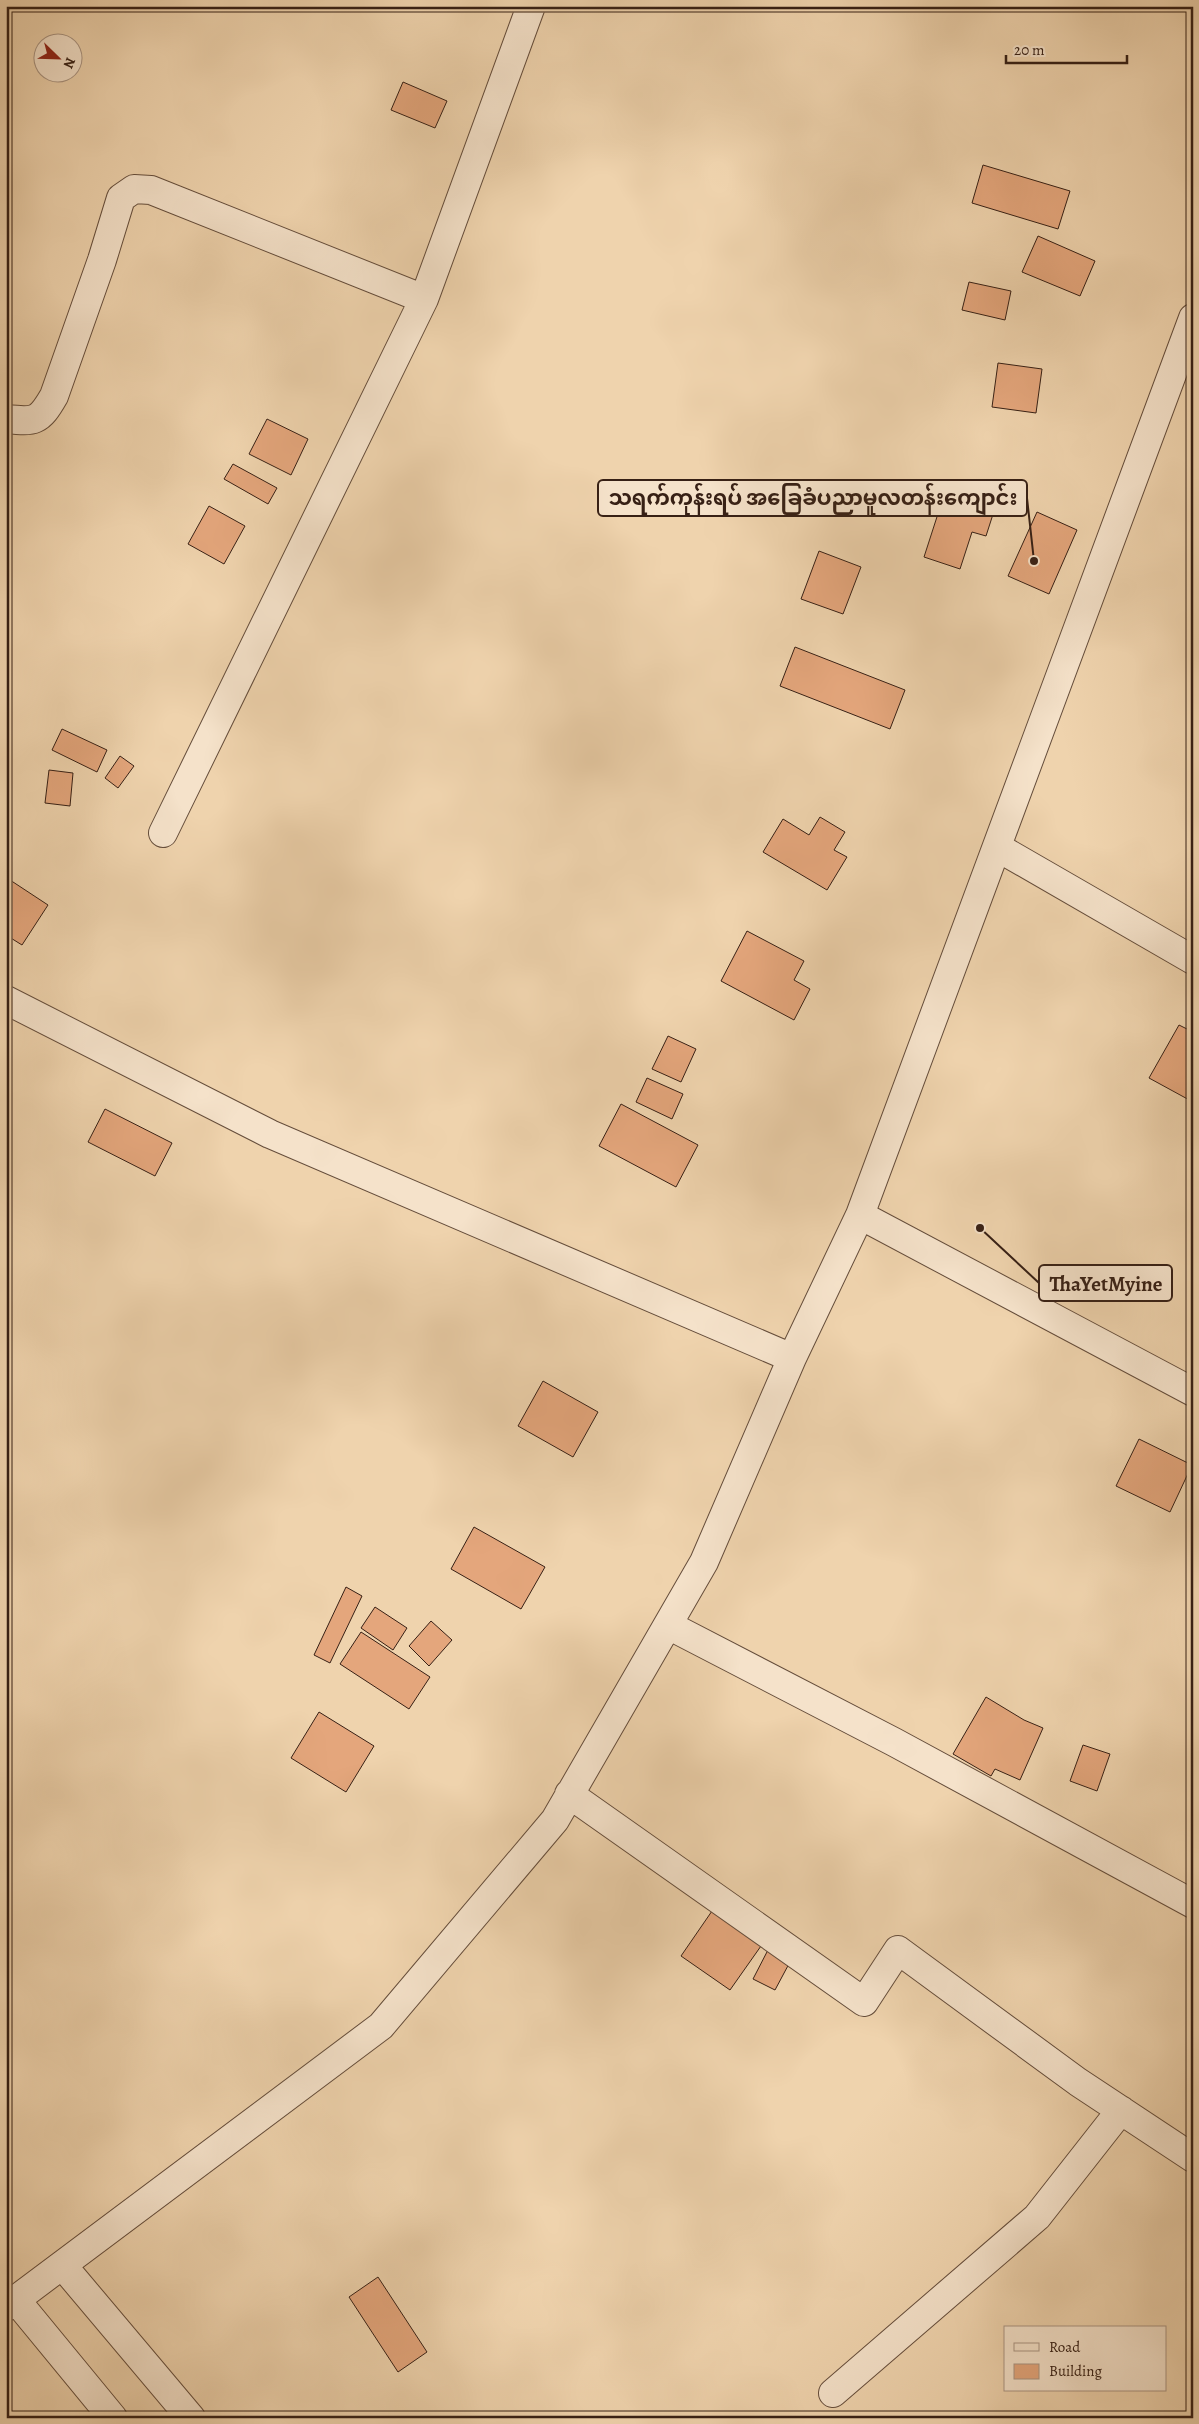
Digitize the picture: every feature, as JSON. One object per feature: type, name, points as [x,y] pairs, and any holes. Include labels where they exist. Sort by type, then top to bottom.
[{"type":"street","points":[[163,833],[424,299],[531,6]]},
{"type":"street","points":[[6,419],[30,422],[45,413],[54,396],[102,260],[121,198],[134,189],[151,190],[424,299]]},
{"type":"street","points":[[113,2418],[11,2304],[381,2026],[555,1820],[704,1562],[792,1358],[860,1215],[1193,318]]},
{"type":"street","points":[[997,847],[1193,960]]},
{"type":"street","points":[[6,1000],[270,1134],[792,1358]]},
{"type":"street","points":[[860,1215],[1193,1392]]},
{"type":"street","points":[[668,1625],[894,1742],[1193,1904]]},
{"type":"street","points":[[570,1794],[864,2002],[898,1950],[1078,2082],[1193,2158]]},
{"type":"street","points":[[833,2393],[1037,2217],[1121,2110]]},
{"type":"street","points":[[63,2266],[191,2418]]},
{"type":"building","points":[[403,82],[447,101],[435,128],[391,110]]},
{"type":"building","points":[[983,165],[1070,191],[1058,229],[972,203]]},
{"type":"building","points":[[1038,236],[1095,261],[1080,296],[1022,272]]},
{"type":"building","points":[[969,282],[1011,291],[1005,320],[962,310]]},
{"type":"building","points":[[998,363],[1042,369],[1036,413],[992,407]]},
{"type":"building","points":[[267,419],[308,439],[291,475],[249,454]]},
{"type":"building","points":[[233,464],[277,488],[268,504],[224,479]]},
{"type":"building","points":[[945,492],[995,508],[986,536],[972,532],[960,569],[924,557]]},
{"type":"building","points":[[209,506],[245,526],[224,564],[188,544]]},
{"type":"building","points":[[1037,512],[1077,530],[1049,594],[1008,576]]},
{"type":"building","points":[[819,551],[861,567],[843,614],[801,599]]},
{"type":"building","points":[[795,647],[905,690],[890,729],[780,686]]},
{"type":"building","points":[[62,729],[107,750],[97,772],[52,750]]},
{"type":"building","points":[[120,756],[134,766],[118,788],[105,778]]},
{"type":"building","points":[[49,770],[73,773],[70,806],[45,803]]},
{"type":"building","points":[[820,817],[845,832],[834,850],[847,857],[827,890],[763,852],[783,819],[809,835]]},
{"type":"building","points":[[10,880],[48,905],[22,945],[6,935],[6,885]]},
{"type":"building","points":[[747,931],[804,961],[794,980],[810,989],[794,1020],[721,981]]},
{"type":"building","points":[[1179,1025],[1193,1032],[1193,1102],[1149,1078]]},
{"type":"building","points":[[668,1036],[696,1049],[681,1082],[652,1069]]},
{"type":"building","points":[[647,1078],[683,1094],[672,1119],[636,1102]]},
{"type":"building","points":[[621,1104],[698,1145],[676,1187],[599,1146]]},
{"type":"building","points":[[105,1109],[172,1143],[155,1176],[88,1142]]},
{"type":"building","points":[[543,1381],[598,1412],[573,1457],[518,1426]]},
{"type":"building","points":[[1139,1439],[1192,1465],[1170,1512],[1116,1486]]},
{"type":"building","points":[[474,1527],[545,1567],[521,1609],[451,1569]]},
{"type":"building","points":[[346,1587],[362,1596],[330,1663],[314,1655]]},
{"type":"building","points":[[375,1607],[407,1628],[393,1650],[361,1628]]},
{"type":"building","points":[[431,1621],[452,1640],[429,1666],[409,1646]]},
{"type":"building","points":[[361,1632],[430,1677],[409,1709],[340,1664]]},
{"type":"building","points":[[986,1697],[1024,1720],[1043,1728],[1020,1780],[995,1769],[991,1776],[953,1754]]},
{"type":"building","points":[[319,1712],[374,1746],[346,1792],[291,1758]]},
{"type":"building","points":[[1083,1745],[1110,1754],[1097,1791],[1070,1781]]},
{"type":"building","points":[[712,1911],[761,1946],[730,1990],[681,1956]]},
{"type":"building","points":[[769,1948],[791,1960],[775,1990],[753,1979]]},
{"type":"building","points":[[378,2277],[427,2352],[398,2372],[349,2297]]},
{"type":"place","name":"သရက်ကုန်းရပ် အခြေခံပညာမူလတန်းကျောင်း","points":[[1034,561]]},
{"type":"place","name":"ThaYetMyine","points":[[980,1228]]}]
